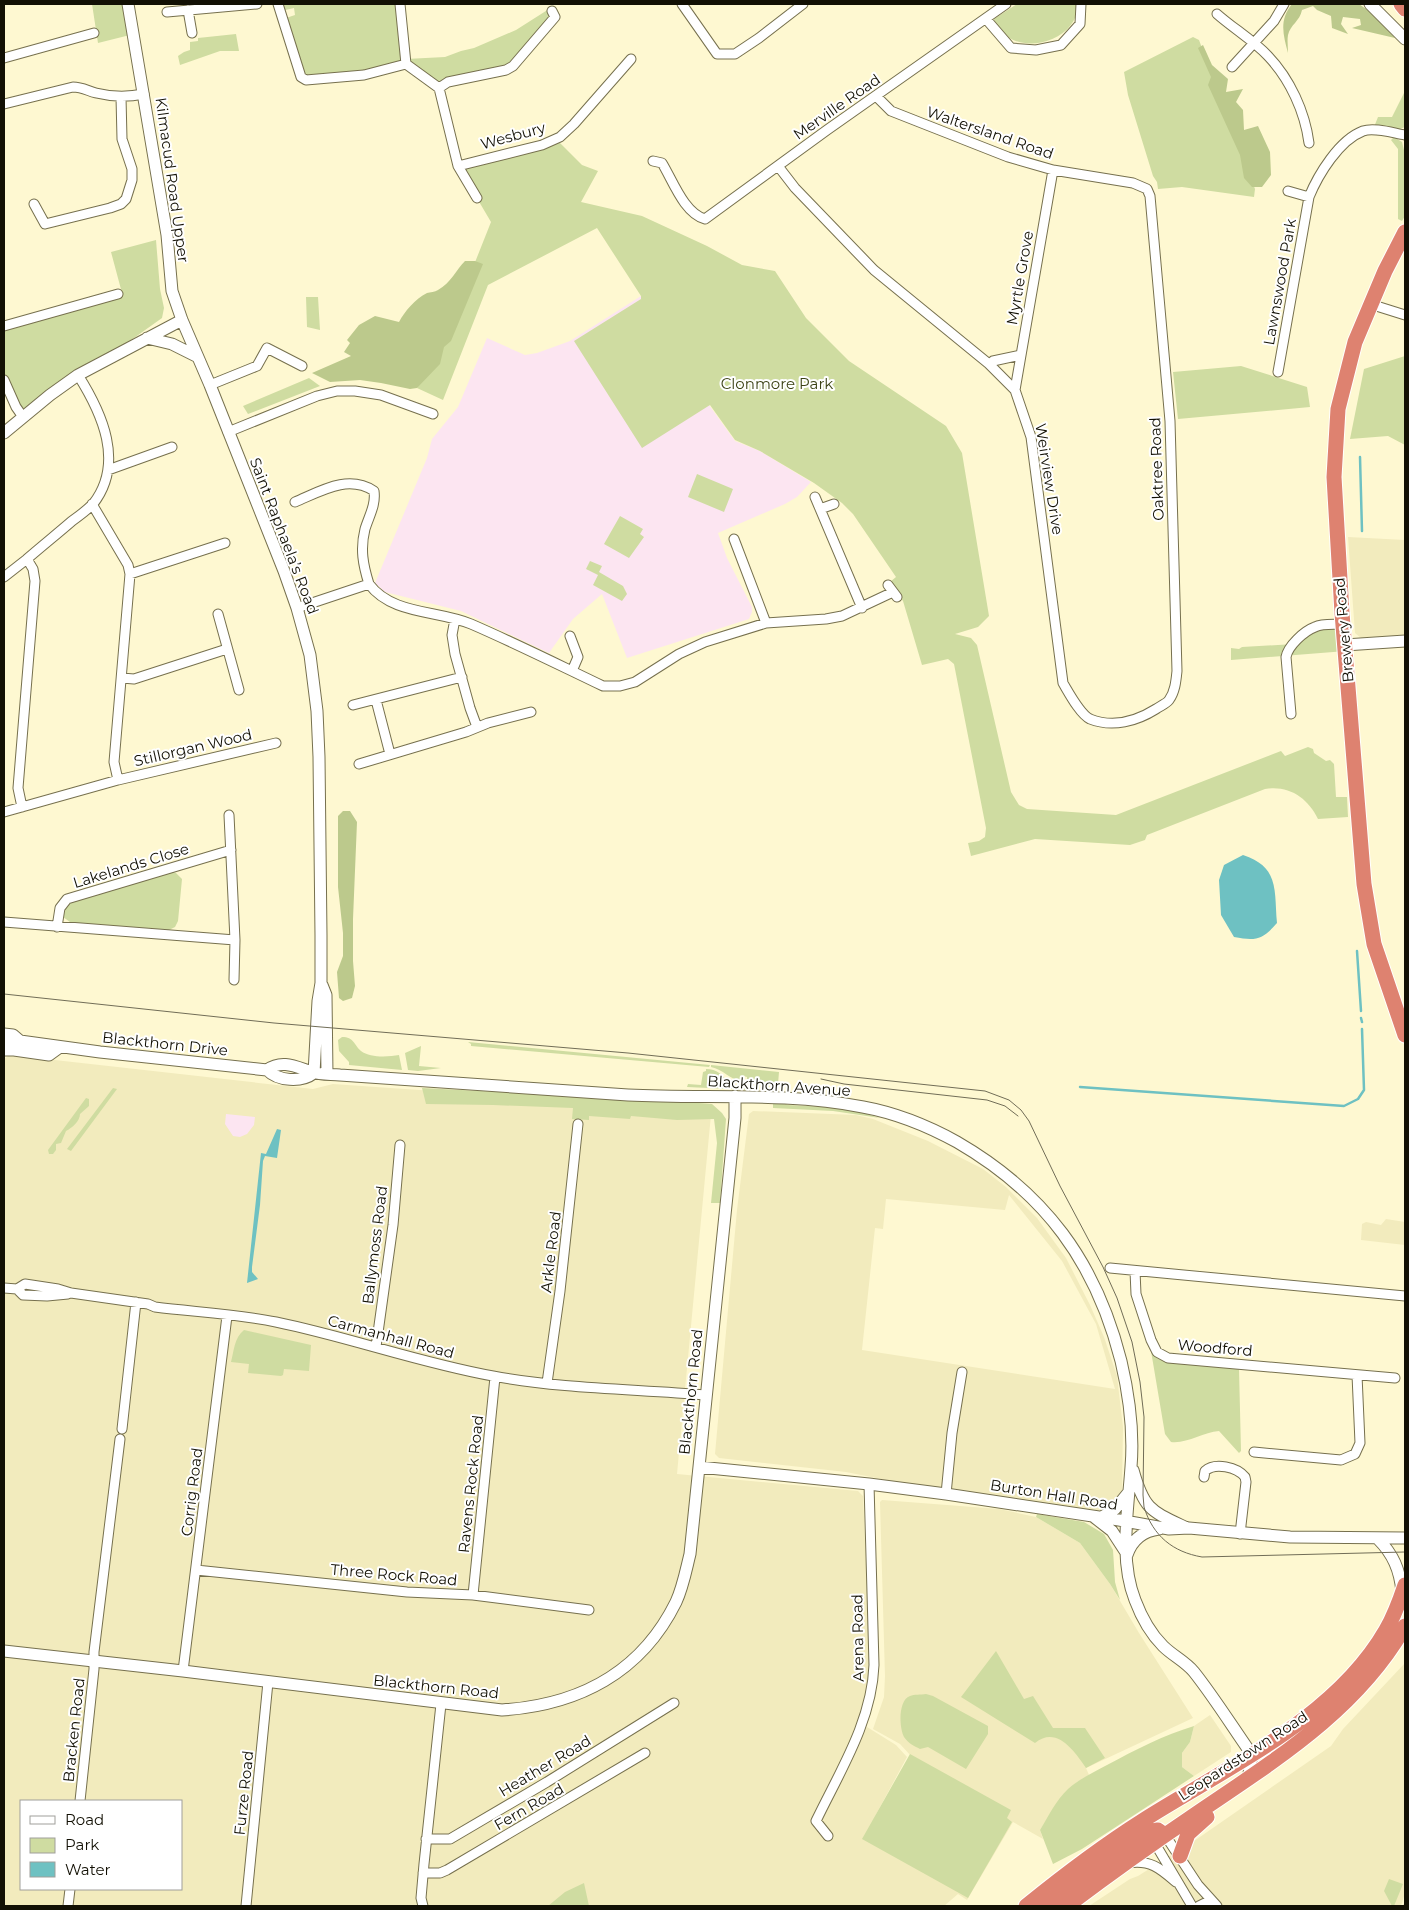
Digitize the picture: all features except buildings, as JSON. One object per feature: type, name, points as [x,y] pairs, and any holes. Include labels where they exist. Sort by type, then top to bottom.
[{"type":"highway","points":[[1401,4],[1405,9]]},
{"type":"highway","name":"Brewery Road","points":[[1405,232],[1370,304],[1355,342],[1338,409],[1334,486],[1364,884],[1374,944],[1400,1005],[1405,1035]]},
{"type":"highway","name":"Leopardstown Road","points":[[1067,1906],[1124,1864],[1152,1833],[1250,1754],[1301,1721],[1319,1706],[1355,1671],[1372,1651],[1386,1630],[1404,1589]]},
{"type":"highway","name":"Leopardstown Road","points":[[1026,1906],[1085,1861],[1152,1833],[1248,1779],[1310,1734],[1340,1708],[1386,1656],[1405,1626]]},
{"type":"highway","points":[[1180,1856],[1188,1834],[1208,1815],[1236,1795],[1248,1779]]},
{"type":"highway","points":[[1046,1906],[1152,1833]]},
{"type":"street","name":"Kilmacud Road Upper","points":[[128,4],[167,235],[172,291],[182,320]]},
{"type":"street","points":[[167,12],[257,4]]},
{"type":"street","points":[[278,4],[301,77],[306,80],[364,75],[406,64]]},
{"type":"street","points":[[400,4],[406,64],[439,88],[458,166],[477,198]]},
{"type":"street","points":[[682,4],[717,54],[735,54],[803,4]]},
{"type":"street","name":"Merville Road","points":[[653,161],[662,163],[682,198],[696,216],[705,219],[1006,4]]},
{"type":"street","points":[[986,18],[1011,48],[1036,50],[1060,45],[1080,24],[1082,4]]},
{"type":"street","points":[[1232,67],[1274,21],[1284,4]]},
{"type":"street","points":[[1370,4],[1405,39]]},
{"type":"street","points":[[188,10],[192,33]]},
{"type":"street","points":[[439,88],[448,82],[506,70],[512,66],[555,17],[552,11]]},
{"type":"street","points":[[1217,14],[1269,57],[1284,77],[1298,102],[1306,122],[1309,142]]},
{"type":"street","points":[[4,58],[94,33]]},
{"type":"street","name":"Wesbury","points":[[458,166],[542,145],[560,137],[574,124],[631,59]]},
{"type":"street","points":[[4,104],[73,87],[121,97],[144,94]]},
{"type":"street","name":"Waltersland Road","points":[[876,96],[891,111],[1008,157],[1053,170],[1133,183]]},
{"type":"street","points":[[34,204],[45,224],[110,208],[121,204],[126,199],[132,180],[132,169],[122,139],[121,97]]},
{"type":"street","name":"Lawnswood Park","points":[[1278,372],[1309,197],[1316,179],[1328,162],[1354,136],[1364,131],[1405,135]]},
{"type":"street","name":"Weirview Drive","points":[[778,166],[795,188],[874,270],[990,364],[1016,390],[1031,437],[1063,683],[1076,704],[1089,718],[1112,723]]},
{"type":"street","name":"Myrtle Grove","points":[[1016,390],[1053,170]]},
{"type":"street","name":"Oaktree Road","points":[[1112,723],[1128,722],[1143,717],[1168,701],[1175,687],[1177,671],[1168,392],[1150,196],[1147,189],[1133,183]]},
{"type":"street","points":[[1288,191],[1309,197]]},
{"type":"street","points":[[4,326],[118,294]]},
{"type":"street","points":[[1370,304],[1405,315]]},
{"type":"street","points":[[4,433],[78,375],[182,320]]},
{"type":"street","name":"Saint Raphaela’s Road","points":[[182,320],[281,562],[297,608],[310,656],[317,711],[321,983],[318,1001],[314,1073]]},
{"type":"street","points":[[147,338],[172,344],[198,357]]},
{"type":"street","points":[[210,385],[257,366],[267,348],[302,366]]},
{"type":"street","points":[[990,364],[993,361],[1021,355]]},
{"type":"street","points":[[4,577],[92,504],[102,488],[108,470],[109,456],[103,423],[94,400],[78,375]]},
{"type":"street","points":[[4,380],[16,408],[23,417]]},
{"type":"street","points":[[228,432],[317,396],[337,392],[381,395],[432,414]]},
{"type":"street","points":[[108,470],[172,447]]},
{"type":"street","points":[[295,502],[340,485],[356,483],[366,486],[374,491],[375,500],[365,529],[361,549],[365,571],[374,591],[395,604],[469,623],[603,686],[620,686],[635,682],[679,654],[705,642],[766,623],[826,619],[842,616],[862,608],[893,591]]},
{"type":"street","points":[[816,497],[862,608]]},
{"type":"street","name":"Stillorgan Wood","points":[[92,504],[128,565],[130,574],[114,762],[118,780]]},
{"type":"street","points":[[820,509],[834,504]]},
{"type":"street","points":[[734,539],[766,623]]},
{"type":"street","points":[[130,574],[225,543]]},
{"type":"street","points":[[22,807],[18,788],[35,581],[33,569],[28,559]]},
{"type":"street","points":[[297,608],[370,584]]},
{"type":"street","points":[[218,614],[239,690]]},
{"type":"street","points":[[455,619],[452,634],[470,708],[477,727]]},
{"type":"street","points":[[1291,714],[1287,652],[1304,634],[1317,626],[1343,624]]},
{"type":"street","points":[[570,636],[578,657],[572,671]]},
{"type":"street","points":[[1345,645],[1405,641]]},
{"type":"street","points":[[122,678],[134,679],[227,649]]},
{"type":"street","points":[[353,705],[462,677]]},
{"type":"street","points":[[376,700],[390,754]]},
{"type":"street","points":[[359,764],[531,712]]},
{"type":"street","name":"Stillorgan Wood","points":[[4,812],[118,780],[276,743]]},
{"type":"street","points":[[229,816],[235,940],[234,980]]},
{"type":"street","name":"Lakelands Close","points":[[57,927],[60,908],[68,899],[231,850]]},
{"type":"street","points":[[4,922],[235,940]]},
{"type":"street","name":"Saint Raphaela’s Road","points":[[321,983],[326,995],[327,1074]]},
{"type":"street","name":"Blackthorn Drive","points":[[4,1034],[13,1035],[20,1041]]},
{"type":"street","name":"Blackthorn Drive","points":[[4,1044],[20,1041],[60,1048],[267,1070],[275,1064],[293,1065],[314,1073],[327,1074]]},
{"type":"street","name":"Blackthorn Drive","points":[[4,1050],[49,1055],[60,1048]]},
{"type":"street","name":"Blackthorn Avenue","points":[[327,1074],[631,1095],[770,1097],[832,1102],[888,1113],[937,1131],[982,1157],[1026,1192],[1059,1227],[1093,1284],[1102,1306],[1121,1361],[1131,1420],[1131,1464],[1126,1521],[1126,1555]]},
{"type":"street","name":"Blackthorn Road","points":[[4,1651],[502,1710],[544,1705],[582,1693],[610,1678],[644,1648],[661,1627],[676,1601],[683,1583],[690,1554],[735,1118],[735,1096]]},
{"type":"street","name":"Arkle Road","points":[[547,1383],[563,1272],[578,1124]]},
{"type":"street","name":"Ballymoss Road","points":[[376,1347],[392,1234],[400,1145]]},
{"type":"street","points":[[1110,1268],[1405,1296]]},
{"type":"street","name":"Woodford","points":[[1135,1271],[1136,1294],[1153,1346],[1162,1356],[1395,1378]]},
{"type":"street","name":"Carmanhall Road","points":[[4,1288],[17,1289],[25,1284],[71,1293],[136,1302],[155,1307],[275,1322],[376,1347],[438,1365],[495,1377],[705,1396]]},
{"type":"street","points":[[122,1429],[136,1302]]},
{"type":"street","name":"Corrig Road","points":[[183,1671],[227,1316]]},
{"type":"street","points":[[946,1494],[952,1433],[962,1372]]},
{"type":"street","points":[[1254,1452],[1341,1460],[1355,1454],[1360,1443],[1357,1375]]},
{"type":"street","name":"Ravens Rock Road","points":[[473,1595],[495,1377]]},
{"type":"street","name":"Bracken Road","points":[[80,1800],[94,1652],[120,1439]]},
{"type":"street","name":"Blackthorn Avenue","points":[[1131,1464],[1143,1500],[1159,1515],[1189,1528]]},
{"type":"street","name":"Burton Hall Road","points":[[699,1467],[869,1484],[946,1494],[1097,1516],[1163,1528],[1189,1528],[1290,1537],[1405,1538]]},
{"type":"street","points":[[1204,1477],[1205,1471],[1213,1467],[1236,1469],[1245,1477],[1240,1534]]},
{"type":"street","name":"Arena Road","points":[[828,1836],[816,1821],[867,1712],[873,1685],[869,1484]]},
{"type":"street","points":[[1128,1493],[1115,1508],[1097,1516],[1112,1531],[1126,1555],[1134,1598],[1151,1630],[1163,1646],[1191,1668],[1250,1754],[1248,1779]]},
{"type":"street","points":[[1126,1555],[1130,1546],[1142,1534],[1163,1528]]},
{"type":"street","points":[[1378,1539],[1389,1551],[1396,1563],[1404,1589]]},
{"type":"street","name":"Three Rock Road","points":[[196,1570],[407,1592],[473,1595],[589,1610]]},
{"type":"street","name":"Furze Road","points":[[246,1906],[268,1682]]},
{"type":"street","name":"Heather Road","points":[[426,1839],[450,1839],[547,1782],[674,1703]]},
{"type":"street","points":[[422,1906],[426,1839],[441,1704]]},
{"type":"street","name":"Fern Road","points":[[423,1873],[440,1873],[447,1870],[644,1753]]},
{"type":"street","points":[[1152,1833],[1180,1856],[1198,1885],[1214,1903]]},
{"type":"street","points":[[1152,1833],[1192,1906]]},
{"type":"street","points":[[1124,1864],[1142,1862],[1153,1864],[1182,1887]]},
{"type":"street","points":[[68,1906],[70,1890]]},
{"type":"street","points":[[1199,1906],[1214,1903]]},
{"type":"shaded area","points":[[641,296],[709,405],[735,441],[760,451],[811,482],[797,497],[785,504],[718,533],[727,558],[752,607],[749,619],[627,658],[602,594],[573,619],[549,653],[461,611],[385,592],[375,583],[427,458],[432,439],[458,407],[487,338],[525,355],[537,353],[570,341]]},
{"type":"shaded area","points":[[1348,537],[1405,540],[1405,638],[1361,638],[1355,633]]},
{"type":"shaded area","points":[[10,1055],[313,1089],[333,1084],[712,1104],[677,1474],[858,1491],[863,1496],[871,1672],[859,1722],[896,1745],[907,1757],[873,1820],[911,1756],[900,1744],[873,1729],[884,1697],[885,1676],[880,1502],[882,1500],[999,1509],[1036,1517],[1080,1543],[1110,1584],[1193,1718],[1086,1768],[1089,1775],[1077,1782],[1062,1796],[1040,1830],[1043,1839],[1013,1822],[967,1900],[958,1894],[944,1906],[4,1906],[4,1059]]},
{"type":"shaded area","points":[[753,1111],[856,1115],[873,1119],[928,1141],[983,1169],[1006,1187],[1037,1218],[1066,1258],[1090,1305],[1104,1337],[1117,1376],[1123,1427],[1122,1491],[1116,1504],[1103,1511],[937,1490],[846,1472],[719,1458],[715,1454],[737,1210],[749,1114]],"holes":[[[1009,1195],[1062,1261],[1096,1324],[1115,1389],[862,1350],[875,1228],[883,1229],[886,1199],[1005,1210]]]},
{"type":"shaded area","points":[[226,1114],[255,1117],[254,1125],[247,1134],[240,1137],[233,1136],[225,1124]]},
{"type":"shaded area","points":[[1386,1219],[1405,1222],[1405,1245],[1361,1240],[1362,1224],[1366,1222],[1381,1225]]},
{"type":"shaded area","points":[[1405,1663],[1405,1893],[1401,1906],[1089,1906],[1197,1839],[1331,1746],[1343,1729]]},
{"type":"shaded area","points":[[1210,1715],[1231,1746],[1231,1752],[1194,1776],[1182,1767],[1182,1753],[1190,1742],[1194,1726]]},
{"type":"green space","points":[[92,4],[128,4],[134,34],[98,43]]},
{"type":"green space","points":[[278,4],[400,4],[406,59],[445,57],[474,48],[516,30],[549,9],[555,17],[512,66],[439,88],[406,64],[306,80],[283,19],[295,15],[294,8],[281,11]]},
{"type":"green space","points":[[1017,4],[1079,4],[1074,21],[1064,32],[1048,41],[1030,43],[1012,40],[995,23],[994,19]]},
{"type":"green space","points":[[1292,4],[1359,4],[1373,14],[1395,38],[1352,28],[1361,25],[1360,19],[1343,17],[1341,24],[1348,34],[1332,28],[1331,16],[1317,10],[1313,6],[1302,10],[1291,28],[1288,35],[1288,53],[1283,27],[1285,16]]},
{"type":"green space","points":[[236,34],[239,51],[220,51],[180,65],[178,56],[190,50],[190,42],[198,41],[198,38]]},
{"type":"green space","points":[[1193,37],[1199,40],[1255,189],[1254,197],[1182,187],[1158,189],[1157,182],[1153,176],[1128,95],[1124,72]]},
{"type":"green space","points":[[1203,45],[1212,65],[1228,79],[1226,92],[1243,89],[1236,102],[1243,110],[1244,130],[1258,126],[1270,152],[1271,175],[1262,187],[1252,187],[1244,178],[1240,155],[1208,85],[1211,77],[1198,48]]},
{"type":"green space","points":[[1405,91],[1405,127],[1400,129],[1374,127],[1378,117],[1392,117]]},
{"type":"green space","points":[[1394,137],[1402,142],[1405,154],[1405,216],[1402,221],[1398,219],[1398,149],[1391,140]]},
{"type":"green space","name":"Clonmore Park","points":[[556,139],[582,165],[598,171],[581,202],[642,216],[707,246],[742,265],[775,271],[806,318],[849,361],[946,426],[962,453],[989,616],[978,627],[955,634],[971,638],[977,645],[1011,792],[1019,805],[1027,809],[1116,815],[1281,751],[1285,756],[1308,747],[1326,761],[1330,760],[1334,764],[1336,797],[1347,797],[1348,817],[1318,819],[1303,799],[1290,791],[1274,788],[1265,789],[1147,835],[1145,840],[1130,845],[1035,839],[971,856],[968,843],[979,841],[985,837],[986,828],[954,664],[948,659],[922,665],[903,601],[890,582],[896,577],[853,514],[842,503],[814,483],[760,451],[735,440],[710,405],[642,448],[574,341],[641,299],[641,296],[597,228],[488,285],[443,400],[417,388],[466,285],[491,222],[458,166]]},
{"type":"green space","points":[[156,240],[160,289],[164,308],[162,318],[23,417],[4,379],[4,326],[122,293],[111,252]]},
{"type":"green space","points":[[465,261],[475,261],[483,264],[451,341],[444,347],[440,364],[417,388],[410,389],[360,380],[330,382],[312,373],[351,356],[344,352],[350,343],[347,340],[359,325],[375,316],[399,322],[414,302],[427,293],[437,291],[443,287]]},
{"type":"green space","points":[[306,297],[318,297],[320,330],[307,327]]},
{"type":"green space","points":[[1405,356],[1405,445],[1388,436],[1350,439],[1364,369]]},
{"type":"green space","points":[[1241,366],[1307,387],[1310,407],[1178,419],[1173,372]]},
{"type":"green space","points":[[309,378],[320,386],[248,414],[243,406]]},
{"type":"green space","points":[[697,474],[733,489],[724,512],[688,497]]},
{"type":"green space","points":[[620,516],[643,529],[640,534],[644,537],[629,558],[604,544]]},
{"type":"green space","points":[[590,561],[602,566],[599,572],[623,586],[627,594],[622,601],[593,585],[598,575],[586,569]]},
{"type":"green space","points":[[1343,624],[1346,651],[1231,660],[1231,648],[1239,649],[1242,647],[1294,644],[1317,626]]},
{"type":"green space","points":[[343,811],[350,811],[357,822],[353,919],[355,986],[352,998],[343,1001],[339,998],[337,972],[343,956],[343,933],[338,887],[338,816]]},
{"type":"green space","points":[[172,872],[182,879],[178,921],[175,927],[167,931],[76,925],[63,917],[63,910],[67,904]]},
{"type":"green space","points":[[342,1037],[349,1038],[361,1051],[369,1055],[399,1055],[402,1070],[349,1065],[349,1062],[339,1051],[338,1040]]},
{"type":"green space","points":[[468,1042],[710,1065],[709,1067],[471,1046]]},
{"type":"green space","points":[[421,1046],[419,1066],[441,1068],[418,1071],[408,1070],[405,1053]]},
{"type":"green space","points":[[711,1065],[779,1072],[778,1084],[747,1081],[747,1077],[743,1076],[742,1081],[738,1080],[711,1067]]},
{"type":"green space","points":[[706,1069],[720,1073],[728,1086],[752,1085],[751,1090],[687,1087],[688,1084],[701,1085],[703,1072]]},
{"type":"green space","points":[[113,1088],[117,1089],[71,1151],[67,1149]]},
{"type":"green space","points":[[422,1088],[712,1104],[726,1119],[720,1203],[711,1203],[717,1143],[714,1119],[677,1120],[631,1116],[630,1119],[589,1116],[589,1120],[572,1119],[573,1108],[426,1104]]},
{"type":"green space","points":[[86,1098],[89,1099],[89,1106],[80,1114],[75,1124],[66,1131],[61,1143],[56,1144],[56,1150],[53,1154],[49,1154],[48,1150]]},
{"type":"green space","points":[[773,1101],[780,1101],[788,1105],[847,1108],[880,1118],[833,1111],[773,1108]]},
{"type":"green space","points":[[244,1330],[311,1345],[309,1371],[284,1369],[281,1376],[248,1373],[249,1364],[231,1362],[236,1341]]},
{"type":"green space","points":[[1151,1351],[1157,1358],[1167,1362],[1239,1369],[1241,1451],[1239,1453],[1219,1431],[1183,1441],[1171,1442],[1165,1434]]},
{"type":"green space","points":[[1037,1514],[1084,1522],[1104,1534],[1113,1550],[1115,1582],[1120,1600],[1080,1543],[1036,1517]]},
{"type":"green space","points":[[996,1651],[1024,1699],[1033,1696],[1053,1728],[1085,1728],[1105,1758],[1086,1768],[1071,1748],[1058,1739],[1051,1737],[1043,1738],[1035,1743],[961,1697]]},
{"type":"green space","points":[[926,1694],[988,1726],[988,1734],[966,1769],[928,1747],[918,1748],[909,1743],[904,1737],[901,1721],[903,1703],[910,1696]]},
{"type":"green space","points":[[1194,1726],[1190,1742],[1182,1753],[1182,1767],[1194,1776],[1082,1849],[1053,1864],[1040,1830],[1056,1803],[1068,1789],[1087,1776],[1139,1748]]},
{"type":"green space","points":[[910,1754],[1011,1810],[1007,1818],[1012,1822],[968,1898],[862,1839]]},
{"type":"green space","points":[[1389,1879],[1403,1884],[1394,1906],[1392,1906],[1384,1891]]},
{"type":"green space","points":[[584,1883],[589,1906],[548,1906],[565,1892]]},
{"type":"water","points":[[1243,855],[1264,866],[1273,881],[1275,891],[1277,923],[1263,936],[1253,939],[1234,937],[1221,915],[1219,880],[1224,865]]},
{"type":"water","points":[[277,1129],[281,1130],[277,1158],[265,1156],[263,1161],[260,1205],[252,1267],[252,1272],[258,1279],[247,1283],[261,1153],[266,1154]]},
{"type":"waterway","points":[[1360,457],[1362,531]]},
{"type":"waterway","points":[[1357,951],[1361,1011]]},
{"type":"waterway","points":[[1361,1018],[1362,1022]]},
{"type":"waterway","points":[[1080,1087],[1344,1106],[1358,1099],[1364,1090],[1362,1029]]},
{"type":"tram line","points":[[4,994],[274,1023],[628,1053],[985,1091],[1009,1100],[1021,1110],[1029,1121],[1117,1298],[1132,1342],[1140,1382],[1144,1417],[1144,1507],[1159,1534],[1173,1547],[1202,1557],[1405,1552]]},
{"type":"tram line","points":[[821,1079],[844,1084],[987,1100],[1005,1106],[1018,1116]]},
{"type":"tram line","points":[[1404,1906],[1405,1902]]}]
